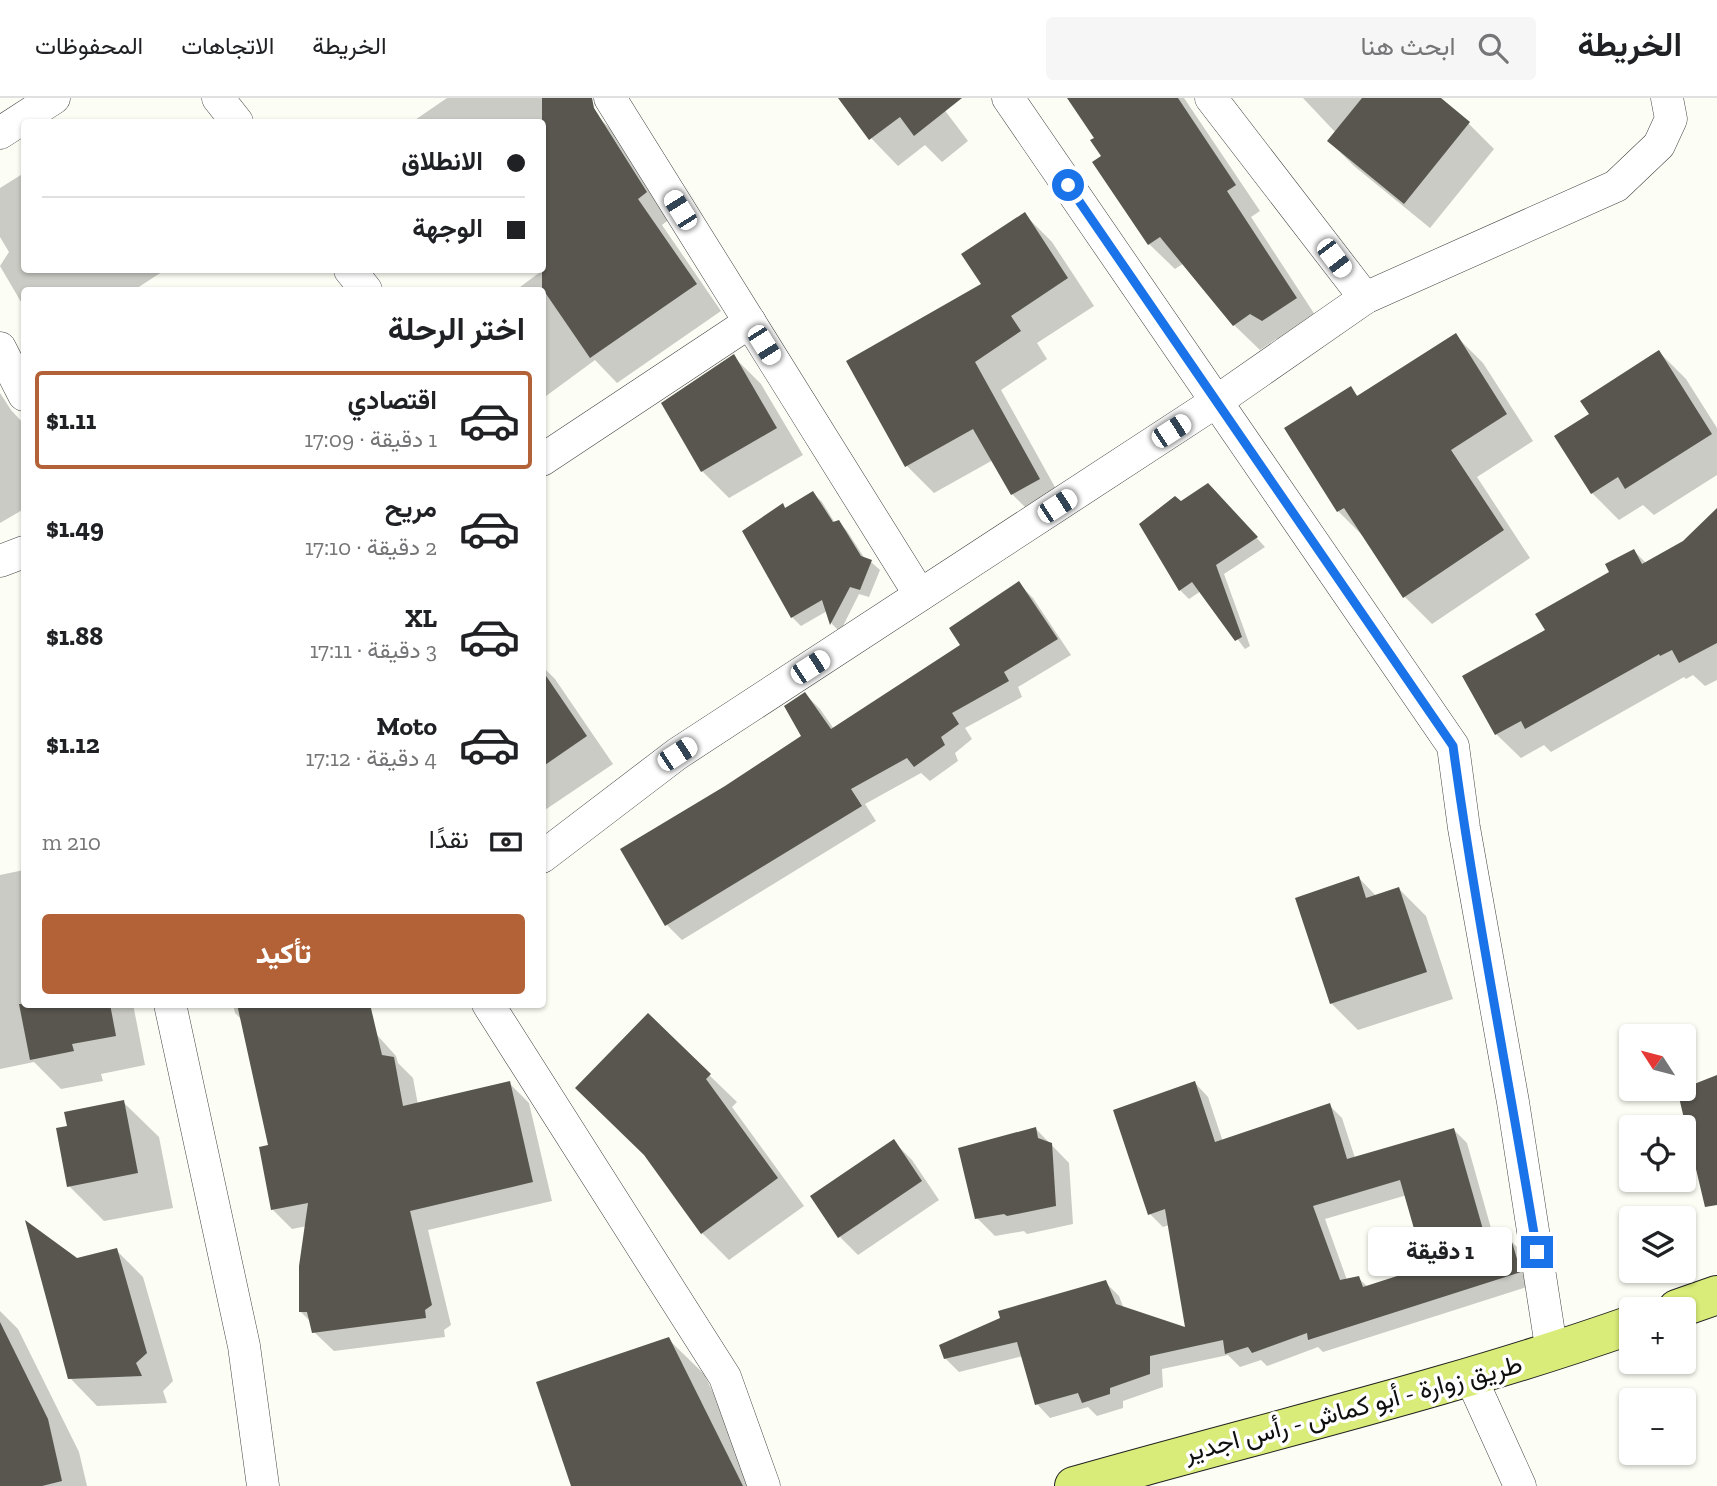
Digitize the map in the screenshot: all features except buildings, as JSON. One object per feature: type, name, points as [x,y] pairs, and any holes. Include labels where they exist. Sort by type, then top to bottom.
[{"type":"main road","points":[[1696,1302],[1717,1295]]},
{"type":"main road","name":"طريق زوارة - أبو كماش - رأس اجدير","points":[[1074,1486],[1224,1443],[1471,1378],[1619,1329]]},
{"type":"street","points":[[22,119],[54,98]]},
{"type":"street","points":[[218,98],[235,119]]},
{"type":"street","points":[[610,98],[920,595]]},
{"type":"street","points":[[1008,98],[1453,746],[1464,828],[1513,1102],[1552,1353]]},
{"type":"street","points":[[1211,98],[1365,298]]},
{"type":"street","points":[[546,854],[677,754],[1217,401],[1365,298],[1616,186],[1659,145],[1671,119],[1667,98]]},
{"type":"street","points":[[0,134],[21,120]]},
{"type":"street","points":[[352,273],[363,287]]},
{"type":"street","points":[[546,457],[750,322]]},
{"type":"street","points":[[0,348],[21,389]]},
{"type":"street","points":[[0,561],[21,553]]},
{"type":"street","points":[[171,1008],[244,1346],[263,1486]]},
{"type":"street","points":[[491,1008],[725,1377],[764,1486]]},
{"type":"street","points":[[1471,1378],[1520,1486]]},
{"type":"route","points":[[1068,185],[1453,746],[1464,828],[1537,1252]]}]
